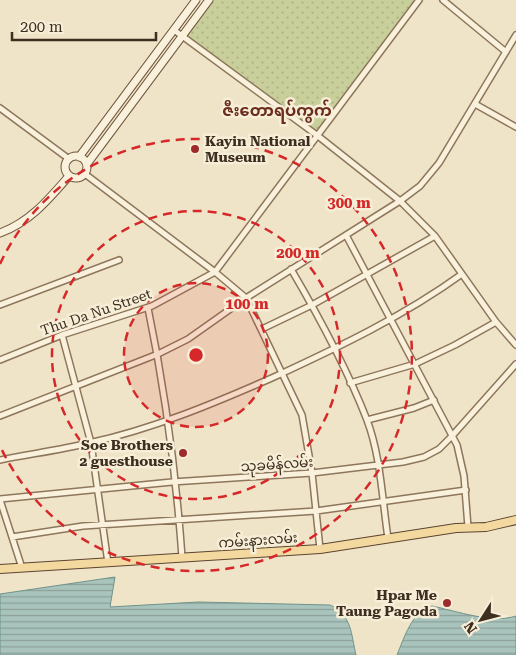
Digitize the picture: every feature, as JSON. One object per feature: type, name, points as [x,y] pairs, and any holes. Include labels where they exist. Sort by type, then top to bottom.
[{"type":"main road","name":"ကမ်းနားလမ်း","points":[[0,569],[320,549],[468,527],[486,527],[516,520]]},
{"type":"street","points":[[0,108],[69,159],[79,157],[196,0]]},
{"type":"street","points":[[85,174],[87,164],[209,0]]},
{"type":"street","name":"Thu Da Nu Street","points":[[0,360],[62,335],[148,308],[216,272],[419,0]]},
{"type":"street","points":[[442,0],[506,52]]},
{"type":"street","points":[[174,30],[318,136],[400,201],[436,236],[496,322],[516,345]]},
{"type":"street","points":[[0,416],[158,354],[188,339],[246,298],[400,201],[420,186],[430,175],[455,140],[516,35]]},
{"type":"street","points":[[124,97],[132,104]]},
{"type":"street","points":[[475,104],[516,127]]},
{"type":"street","points":[[79,157],[87,164]]},
{"type":"street","points":[[69,159],[65,166],[70,176],[76,178],[85,174]]},
{"type":"street","points":[[85,174],[216,272],[246,298],[302,415],[312,473],[320,549]]},
{"type":"street","points":[[0,233],[14,227],[36,212],[70,176]]},
{"type":"street","points":[[346,235],[392,319],[452,436],[460,456],[466,490],[468,527]]},
{"type":"street","points":[[262,330],[312,305],[436,236]]},
{"type":"street","points":[[0,305],[119,260]]},
{"type":"street","points":[[291,269],[312,305],[367,420],[378,465],[388,538]]},
{"type":"street","points":[[0,460],[90,443],[167,420],[222,400],[334,350],[429,298],[462,274]]},
{"type":"street","points":[[148,308],[158,354],[176,482],[182,557]]},
{"type":"street","points":[[350,383],[415,364],[455,345],[496,322]]},
{"type":"street","points":[[62,335],[90,443],[99,489],[108,562]]},
{"type":"street","name":"သုခမိန်လမ်း","points":[[0,500],[176,482],[312,473],[424,457],[439,449],[452,436],[516,364]]},
{"type":"street","points":[[367,420],[414,408],[434,400]]},
{"type":"street","points":[[12,538],[65,528],[103,524],[316,511],[466,490]]},
{"type":"street","points":[[0,500],[22,568]]},
{"type":"green space","points":[[209,0],[420,0],[318,136],[182,36]]},
{"type":"water","points":[[115,577],[110,607],[198,602],[330,605],[343,614],[347,620],[356,655],[0,655],[0,594]]},
{"type":"water","points":[[432,606],[485,618],[496,619],[516,616],[516,655],[397,655],[414,619],[419,613]]},
{"type":"place","name":"Kayin National Museum","points":[[195,149]]},
{"type":"place","name":"Soe Brothers 2 guesthouse","points":[[183,453]]},
{"type":"place","name":"Hpar Me Taung Pagoda","points":[[447,603]]},
{"type":"district","name":"ဇီးတောရပ်ကွက်","points":[[277,110]]}]
